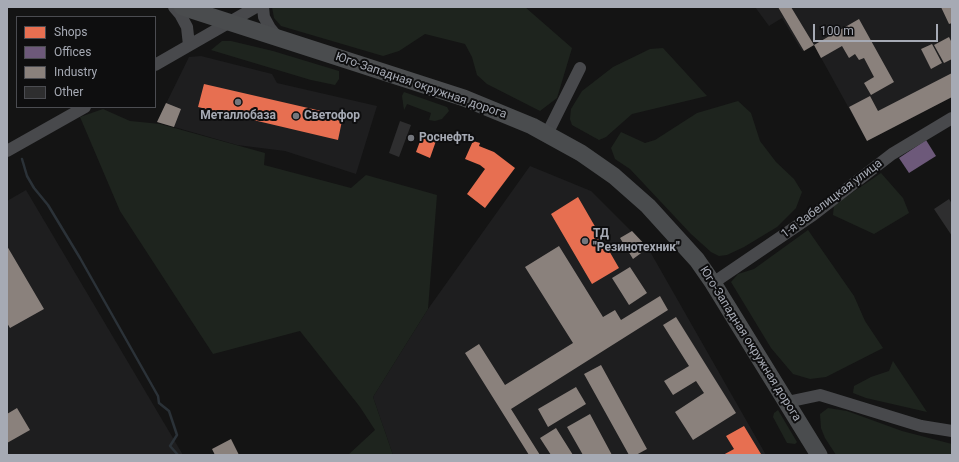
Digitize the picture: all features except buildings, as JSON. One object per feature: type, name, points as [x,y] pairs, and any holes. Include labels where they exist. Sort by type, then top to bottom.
[{"type":"highway","name":"Юго-Западная окружная дорога","points":[[182,7],[280,40],[464,98],[518,119],[581,153],[614,176],[638,197],[684,244],[713,283],[820,455]]},
{"type":"street","points":[[174,7],[180,14],[187,27],[189,45]]},
{"type":"street","points":[[156,64],[256,7]]},
{"type":"street","points":[[263,7],[264,17],[270,28],[280,40]]},
{"type":"street","points":[[547,134],[580,68]]},
{"type":"street","points":[[7,151],[83,108]]},
{"type":"street","name":"1-я Забелицкая улица","points":[[713,283],[813,216],[892,154],[952,118]]},
{"type":"street","points":[[787,402],[820,395],[921,426],[952,431]]},
{"type":"shaded area","points":[[272,7],[525,7],[572,48],[557,98],[540,111],[487,84],[477,75],[472,57],[465,44],[425,34],[399,51],[383,56],[281,26],[274,18]]},
{"type":"shaded area","points":[[755,7],[952,7],[952,97],[867,141],[814,45],[802,51],[782,18],[769,26]]},
{"type":"shaded area","points":[[222,41],[231,41],[273,51],[339,71],[339,79],[335,85],[311,80],[211,50]]},
{"type":"shaded area","points":[[663,48],[707,96],[632,114],[606,137],[599,140],[572,125],[570,119],[571,109],[582,91],[613,67],[650,49]]},
{"type":"shaded area","points":[[201,56],[272,74],[277,83],[377,106],[356,174],[285,151],[237,145],[157,122],[189,57]]},
{"type":"shaded area","points":[[404,92],[447,107],[449,111],[442,119],[435,121],[429,120],[431,113],[407,104],[404,110],[402,96]]},
{"type":"shaded area","points":[[738,101],[751,113],[760,141],[776,162],[794,179],[802,192],[796,208],[777,227],[744,247],[727,255],[719,256],[711,252],[691,234],[630,169],[615,159],[611,148],[621,132],[645,143],[655,140],[697,113]]},
{"type":"shaded area","points":[[103,109],[130,121],[160,124],[265,153],[264,165],[351,188],[366,175],[437,195],[428,309],[373,397],[393,455],[348,455],[375,430],[360,407],[300,331],[213,354],[120,211],[80,117]]},
{"type":"shaded area","points":[[530,166],[591,191],[648,248],[766,455],[393,455],[373,397],[428,309]]},
{"type":"shaded area","points":[[881,173],[903,198],[909,213],[874,234],[833,215],[834,205]]},
{"type":"shaded area","points":[[26,190],[183,455],[7,455],[7,201]]},
{"type":"shaded area","points":[[808,230],[854,296],[865,321],[883,348],[826,377],[810,379],[793,374],[771,348],[731,282],[738,274],[754,269]]},
{"type":"shaded area","points":[[893,361],[927,412],[866,398],[853,393],[854,386],[871,377],[889,371]]},
{"type":"shaded area","points":[[828,408],[847,411],[902,431],[952,444],[952,455],[836,455],[825,438],[821,428],[820,414]]},
{"type":"shaded area","points":[[778,410],[797,442],[795,444],[787,443],[773,417],[774,413]]},
{"type":"waterway","points":[[22,159],[27,176],[34,188],[48,205],[80,258],[158,396],[159,403],[169,411],[177,435],[170,446],[178,455]]},
{"type":"place","name":"Металлобаза","points":[[238,102]]},
{"type":"place","name":"Светофор","points":[[296,116]]},
{"type":"place","name":"Роснефть","points":[[411,138]]},
{"type":"place","name":"ТД \"Резинотехник\"","points":[[585,241]]}]
